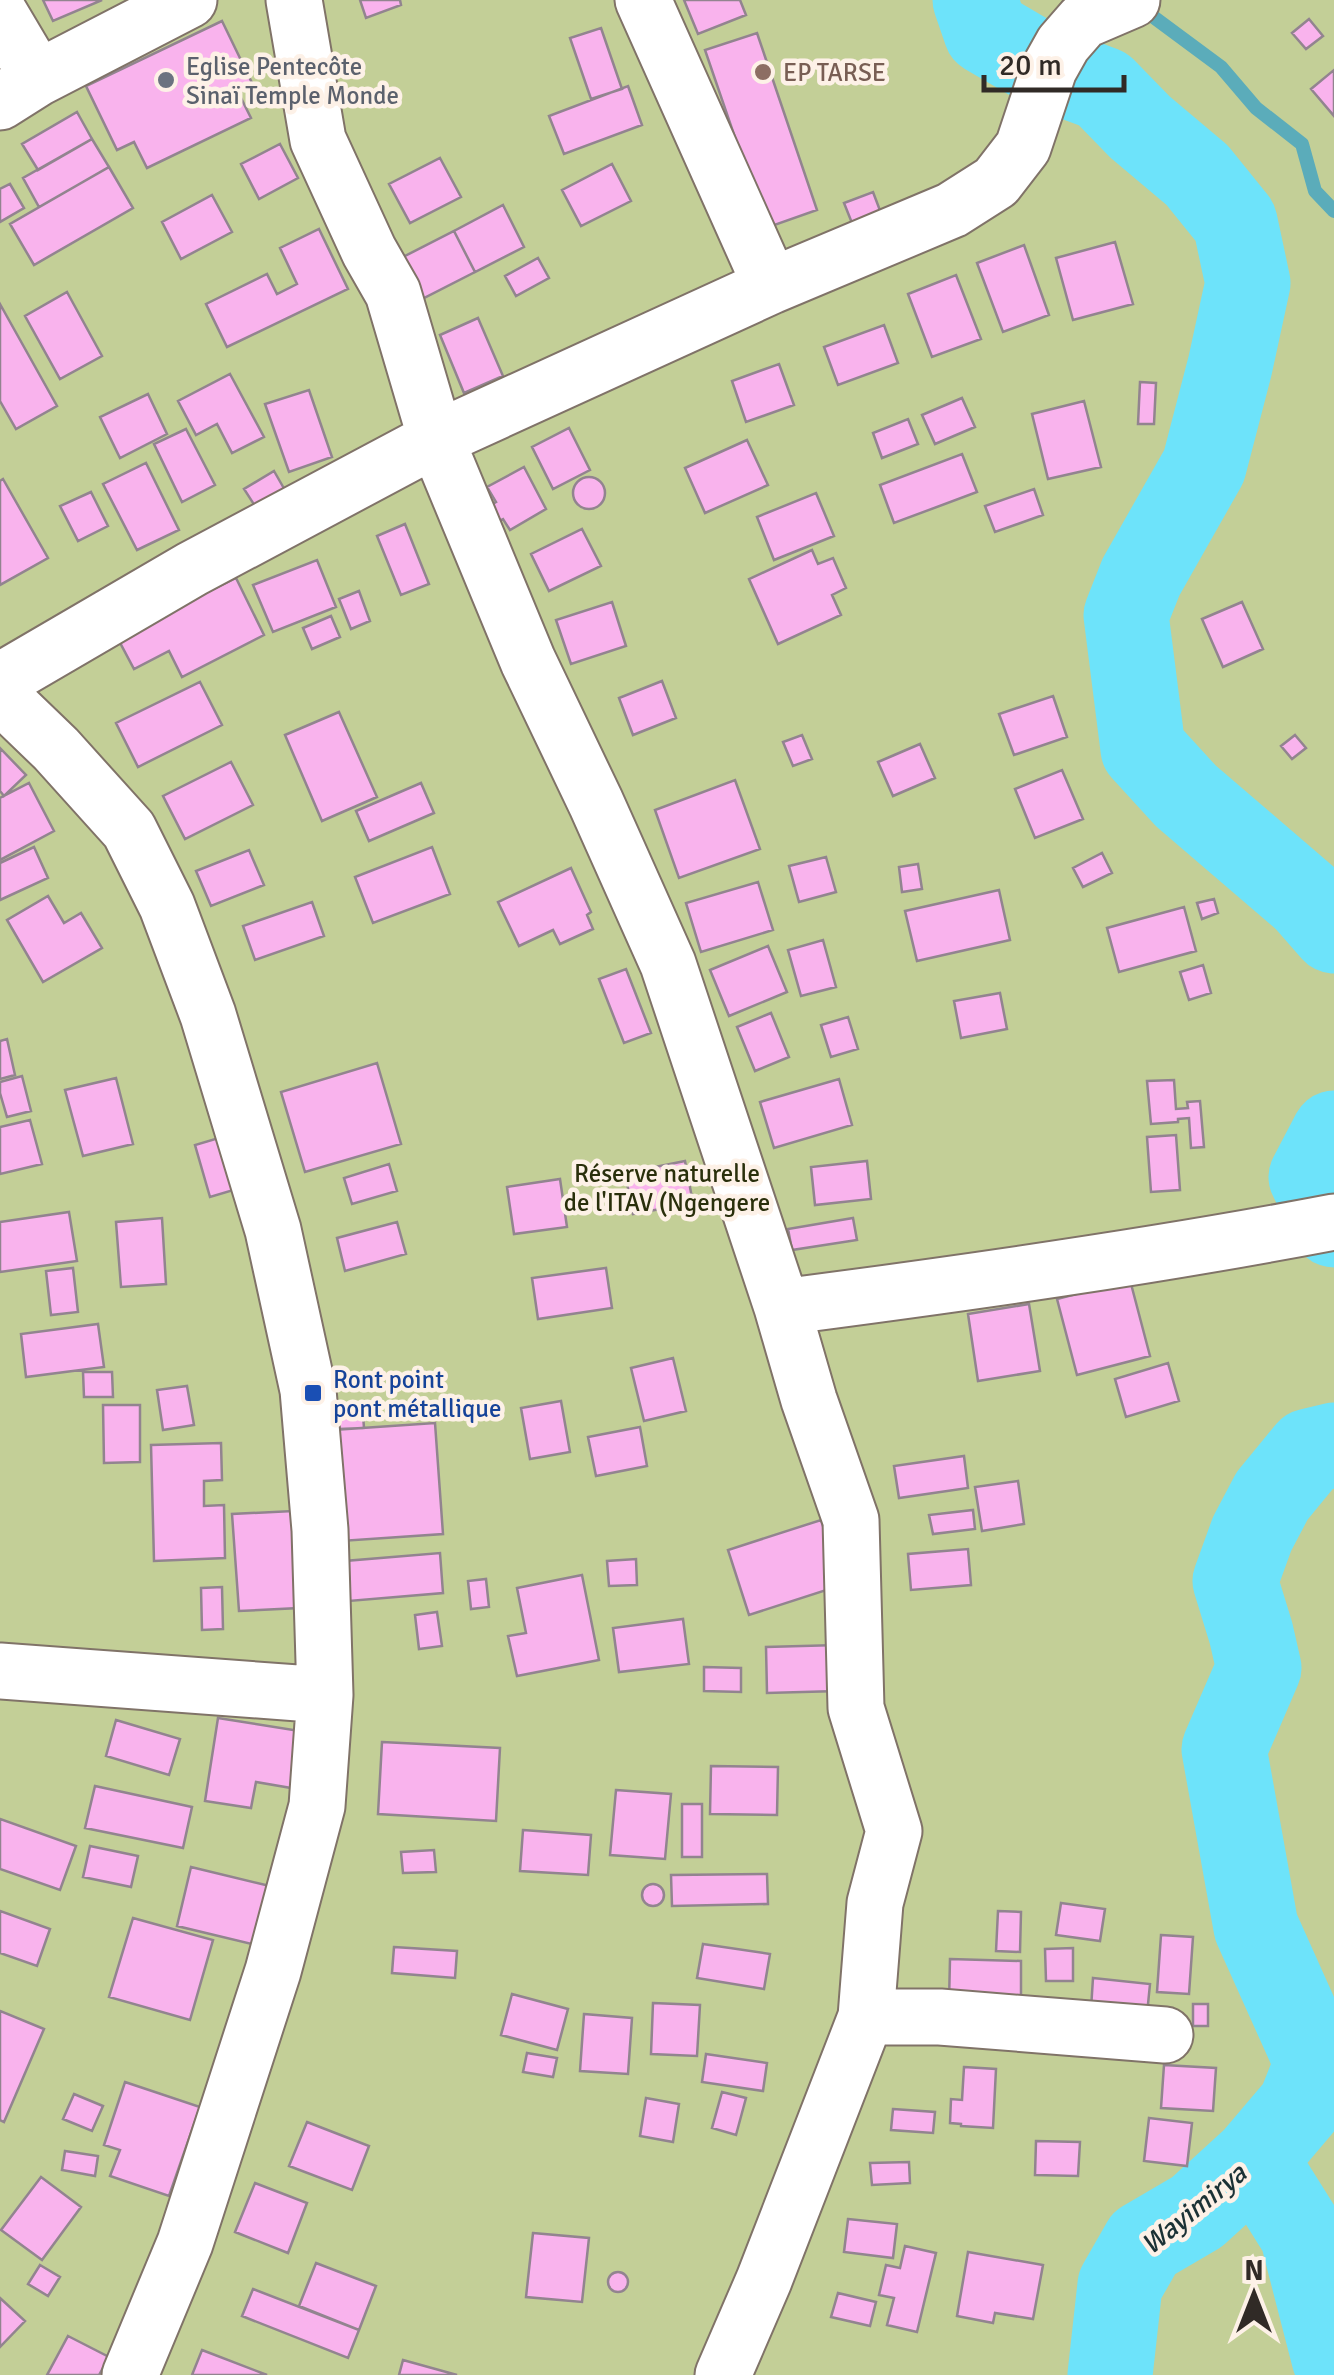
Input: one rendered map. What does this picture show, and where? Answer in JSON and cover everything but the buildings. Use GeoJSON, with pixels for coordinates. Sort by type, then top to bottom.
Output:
{"type":"FeatureCollection","features":[{"type":"Feature","properties":{"kind":"street"},"geometry":{"type":"LineString","coordinates":[[0,14],[19,90],[190,0]]}},
{"type":"Feature","properties":{"kind":"street"},"geometry":{"type":"LineString","coordinates":[[294,0],[318,140],[393,293],[436,439],[528,661],[668,964],[851,1520],[856,1708],[894,1832],[875,1902],[866,2017],[771,2264],[723,2375]]}},
{"type":"Feature","properties":{"kind":"street"},"geometry":{"type":"LineString","coordinates":[[643,0],[771,286]]}},
{"type":"Feature","properties":{"kind":"street"},"geometry":{"type":"LineString","coordinates":[[0,680],[192,569],[436,439],[771,286],[952,210],[996,182],[1023,148],[1048,69],[1062,44],[1083,21],[1132,0]]}},
{"type":"Feature","properties":{"kind":"street"},"geometry":{"type":"LineString","coordinates":[[0,694],[129,830],[167,906],[208,1014],[273,1230],[308,1390],[320,1530],[325,1695],[316,1806],[273,1972],[185,2243],[130,2375]]}},
{"type":"Feature","properties":{"kind":"street"},"geometry":{"type":"LineString","coordinates":[[782,1307],[1216,1244],[1334,1222]]}},
{"type":"Feature","properties":{"kind":"street"},"geometry":{"type":"LineString","coordinates":[[0,1671],[325,1695]]}},
{"type":"Feature","properties":{"kind":"street"},"geometry":{"type":"LineString","coordinates":[[866,2017],[940,2017],[1164,2035]]}},
{"type":"Feature","properties":{"kind":"green space","name":"Réserve naturelle de l'ITAV (Ngengere"},"geometry":{"type":"Polygon","coordinates":[[[0,0],[1334,0],[1334,2375],[0,2375],[0,0]]]}},
{"type":"Feature","properties":{"kind":"waterway"},"geometry":{"type":"LineString","coordinates":[[975,0],[986,32],[1049,69],[1103,89],[1140,127],[1197,175],[1235,222],[1248,283],[1204,466],[1141,577],[1126,615],[1143,749],[1186,796],[1306,899],[1334,931]]}},
{"type":"Feature","properties":{"kind":"waterway"},"geometry":{"type":"LineString","coordinates":[[1140,7],[1221,67],[1256,108],[1302,144],[1315,191],[1334,211]]}},
{"type":"Feature","properties":{"kind":"waterway"},"geometry":{"type":"LineString","coordinates":[[1334,1133],[1311,1177],[1334,1225]]}},
{"type":"Feature","properties":{"kind":"waterway","name":"Wayimirya"},"geometry":{"type":"LineString","coordinates":[[1110,2375],[1120,2285],[1144,2243],[1197,2212],[1255,2159],[1300,2106],[1317,2063],[1256,1927],[1224,1749],[1259,1668],[1235,1581],[1252,1534],[1272,1496],[1309,1451],[1334,1445]]}},
{"type":"Feature","properties":{"kind":"waterway"},"geometry":{"type":"LineString","coordinates":[[1255,2159],[1302,2234],[1334,2358]]}},
{"type":"Feature","properties":{"kind":"place","name":"EP TARSE"},"geometry":{"type":"Point","coordinates":[763,72]}},
{"type":"Feature","properties":{"kind":"place","name":"Eglise Pentecôte Sinaï Temple Monde"},"geometry":{"type":"Point","coordinates":[166,80]}},
{"type":"Feature","properties":{"kind":"place","name":"Ront point pont métallique"},"geometry":{"type":"Point","coordinates":[313,1393]}}]}
